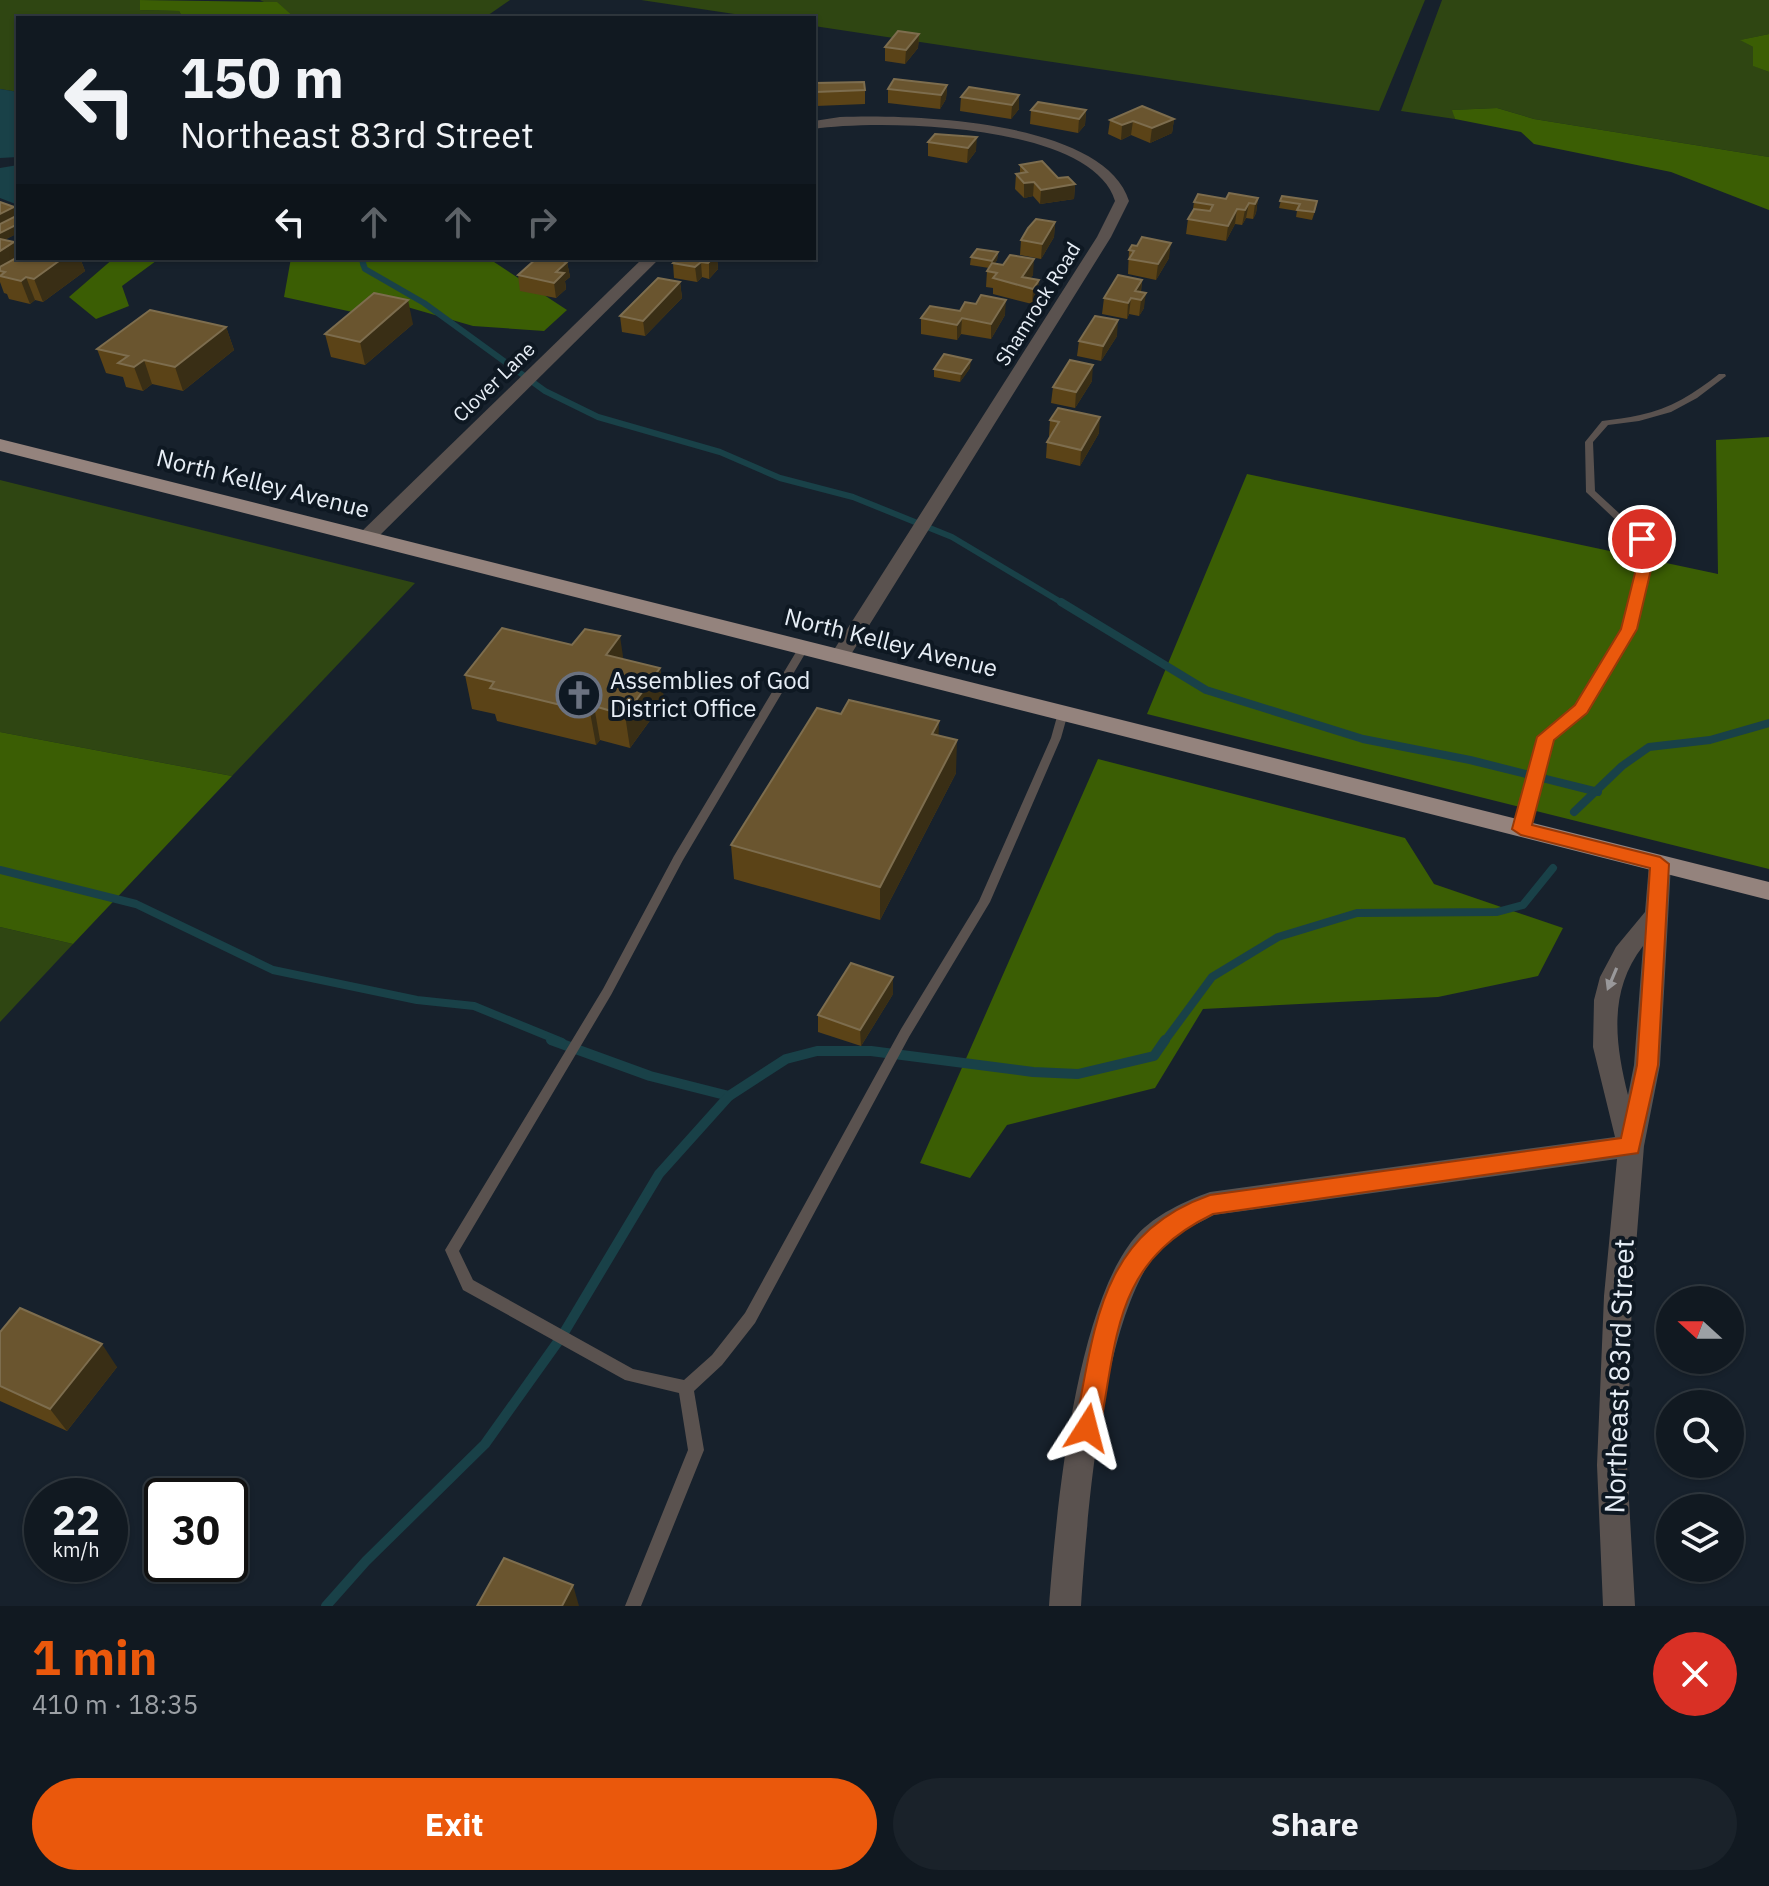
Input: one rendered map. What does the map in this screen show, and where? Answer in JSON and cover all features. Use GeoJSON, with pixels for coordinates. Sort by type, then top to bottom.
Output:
{"type":"FeatureCollection","features":[{"type":"Feature","properties":{"kind":"main road","name":"North Kelley Avenue"},"geometry":{"type":"LineString","coordinates":[[0,445],[1769,891]]}},
{"type":"Feature","properties":{"kind":"street","name":"Shamrock Road"},"geometry":{"type":"LineString","coordinates":[[816,125],[878,118],[1028,139],[1061,147],[1105,170],[1119,189],[1122,201],[1104,237],[840,656]]}},
{"type":"Feature","properties":{"kind":"street","name":"Clover Lane"},"geometry":{"type":"LineString","coordinates":[[366,538],[650,260]]}},
{"type":"Feature","properties":{"kind":"street","name":"Northeast 83rd Street"},"geometry":{"type":"LineString","coordinates":[[1619,1606],[1612,1465],[1618,1296],[1631,1146],[1647,1065],[1660,864]]}},
{"type":"Feature","properties":{"kind":"street","name":"Northeast 83rd Street"},"geometry":{"type":"LineString","coordinates":[[1631,1146],[1604,1057],[1603,1024],[1608,986],[1624,954],[1656,915]]}},
{"type":"Feature","properties":{"kind":"street"},"geometry":{"type":"LineString","coordinates":[[1065,1606],[1091,1400],[1108,1320],[1128,1270],[1155,1237],[1175,1221],[1210,1204],[1631,1146]]}},
{"type":"Feature","properties":{"kind":"lane"},"geometry":{"type":"LineString","coordinates":[[1521,829],[1546,737],[1581,709],[1629,629],[1646,561],[1642,539],[1591,492],[1589,442],[1605,423],[1644,419],[1673,411],[1722,376]]}},
{"type":"Feature","properties":{"kind":"lane"},"geometry":{"type":"LineString","coordinates":[[686,1388],[630,1375],[468,1285],[452,1250],[607,992],[678,859],[804,647]]}},
{"type":"Feature","properties":{"kind":"lane"},"geometry":{"type":"LineString","coordinates":[[686,1388],[717,1360],[750,1318],[912,1021],[984,902],[1056,738],[1063,713]]}},
{"type":"Feature","properties":{"kind":"lane"},"geometry":{"type":"LineString","coordinates":[[633,1606],[696,1450],[686,1388]]}},
{"type":"Feature","properties":{"kind":"green space"},"geometry":{"type":"Polygon","coordinates":[[[0,0],[140,0],[140,10],[179,11],[182,16],[16,16],[16,92],[0,89],[0,0]]]}},
{"type":"Feature","properties":{"kind":"green space"},"geometry":{"type":"Polygon","coordinates":[[[140,0],[277,2],[293,16],[182,16],[179,11],[140,10],[140,0]]]}},
{"type":"Feature","properties":{"kind":"green space"},"geometry":{"type":"Polygon","coordinates":[[[260,0],[510,0],[487,16],[291,16],[260,0]]]}},
{"type":"Feature","properties":{"kind":"green space"},"geometry":{"type":"Polygon","coordinates":[[[641,0],[1425,0],[1379,111],[816,26],[816,16],[748,16],[641,0]]]}},
{"type":"Feature","properties":{"kind":"green space"},"geometry":{"type":"Polygon","coordinates":[[[1442,0],[1769,0],[1769,34],[1741,40],[1753,47],[1754,66],[1769,72],[1769,157],[1534,119],[1497,108],[1453,110],[1455,119],[1401,111],[1442,0]]]}},
{"type":"Feature","properties":{"kind":"green space"},"geometry":{"type":"Polygon","coordinates":[[[1769,34],[1769,72],[1753,66],[1753,47],[1740,40],[1769,34]]]}},
{"type":"Feature","properties":{"kind":"green space"},"geometry":{"type":"Polygon","coordinates":[[[1497,108],[1534,119],[1769,157],[1769,210],[1671,172],[1534,144],[1521,132],[1455,119],[1452,110],[1497,108]]]}},
{"type":"Feature","properties":{"kind":"green space"},"geometry":{"type":"Polygon","coordinates":[[[112,260],[157,260],[122,286],[129,306],[96,319],[69,297],[112,260]]]}},
{"type":"Feature","properties":{"kind":"green space"},"geometry":{"type":"Polygon","coordinates":[[[291,260],[491,260],[567,310],[544,331],[473,326],[376,298],[357,313],[284,297],[291,260]]]}},
{"type":"Feature","properties":{"kind":"green space"},"geometry":{"type":"Polygon","coordinates":[[[1769,437],[1769,869],[1147,714],[1247,474],[1718,574],[1716,440],[1769,437]]]}},
{"type":"Feature","properties":{"kind":"green space"},"geometry":{"type":"Polygon","coordinates":[[[0,480],[415,583],[232,776],[0,732],[0,480]]]}},
{"type":"Feature","properties":{"kind":"green space"},"geometry":{"type":"Polygon","coordinates":[[[0,732],[232,776],[73,944],[0,927],[0,732]]]}},
{"type":"Feature","properties":{"kind":"green space"},"geometry":{"type":"Polygon","coordinates":[[[1098,759],[1405,838],[1434,884],[1563,928],[1538,976],[1438,997],[1203,1009],[1155,1088],[1007,1125],[970,1178],[920,1163],[1098,759]]]}},
{"type":"Feature","properties":{"kind":"green space"},"geometry":{"type":"Polygon","coordinates":[[[0,927],[73,944],[0,1022],[0,927]]]}},
{"type":"Feature","properties":{"kind":"shaded area"},"geometry":{"type":"Polygon","coordinates":[[[0,89],[16,92],[16,157],[0,158],[0,89]]]}},
{"type":"Feature","properties":{"kind":"shaded area"},"geometry":{"type":"Polygon","coordinates":[[[16,165],[16,204],[0,198],[0,168],[16,165]]]}},
{"type":"Feature","properties":{"kind":"building"},"geometry":{"type":"Polygon","coordinates":[[[898,31],[919,34],[906,50],[885,47],[898,31]]]}},
{"type":"Feature","properties":{"kind":"building"},"geometry":{"type":"Polygon","coordinates":[[[894,79],[947,85],[941,95],[888,89],[894,79]]]}},
{"type":"Feature","properties":{"kind":"building"},"geometry":{"type":"Polygon","coordinates":[[[864,82],[865,90],[816,92],[816,83],[864,82]]]}},
{"type":"Feature","properties":{"kind":"building"},"geometry":{"type":"Polygon","coordinates":[[[969,87],[1019,95],[1012,105],[961,97],[969,87]]]}},
{"type":"Feature","properties":{"kind":"building"},"geometry":{"type":"Polygon","coordinates":[[[1038,102],[1086,110],[1079,119],[1031,110],[1038,102]]]}},
{"type":"Feature","properties":{"kind":"building"},"geometry":{"type":"Polygon","coordinates":[[[1142,106],[1174,119],[1152,128],[1133,121],[1122,125],[1110,120],[1142,106]]]}},
{"type":"Feature","properties":{"kind":"building"},"geometry":{"type":"Polygon","coordinates":[[[935,134],[977,137],[968,148],[928,142],[935,134]]]}},
{"type":"Feature","properties":{"kind":"building"},"geometry":{"type":"Polygon","coordinates":[[[1042,161],[1058,178],[1068,177],[1075,184],[1041,190],[1034,182],[1024,183],[1016,174],[1027,172],[1020,165],[1042,161]]]}},
{"type":"Feature","properties":{"kind":"building"},"geometry":{"type":"Polygon","coordinates":[[[1229,193],[1258,198],[1255,204],[1249,203],[1245,210],[1237,209],[1228,226],[1188,219],[1194,209],[1210,211],[1213,205],[1194,202],[1198,194],[1226,199],[1229,193]]]}},
{"type":"Feature","properties":{"kind":"building"},"geometry":{"type":"Polygon","coordinates":[[[1282,196],[1317,201],[1314,212],[1297,210],[1300,204],[1280,201],[1282,196]]]}},
{"type":"Feature","properties":{"kind":"building"},"geometry":{"type":"Polygon","coordinates":[[[0,202],[14,207],[0,214],[0,202]]]}},
{"type":"Feature","properties":{"kind":"building"},"geometry":{"type":"Polygon","coordinates":[[[16,216],[16,225],[0,233],[0,224],[16,216]]]}},
{"type":"Feature","properties":{"kind":"building"},"geometry":{"type":"Polygon","coordinates":[[[1036,219],[1055,222],[1042,244],[1021,240],[1028,228],[1036,219]]]}},
{"type":"Feature","properties":{"kind":"building"},"geometry":{"type":"Polygon","coordinates":[[[1142,237],[1171,243],[1158,264],[1129,259],[1134,251],[1129,250],[1132,245],[1137,246],[1142,237]]]}},
{"type":"Feature","properties":{"kind":"building"},"geometry":{"type":"Polygon","coordinates":[[[0,239],[14,242],[0,251],[0,239]]]}},
{"type":"Feature","properties":{"kind":"building"},"geometry":{"type":"Polygon","coordinates":[[[977,249],[998,252],[992,261],[971,257],[977,249]]]}},
{"type":"Feature","properties":{"kind":"building"},"geometry":{"type":"Polygon","coordinates":[[[1010,255],[1034,259],[1022,277],[1039,280],[1033,289],[993,278],[997,273],[987,271],[992,263],[1003,265],[1010,255]]]}},
{"type":"Feature","properties":{"kind":"building"},"geometry":{"type":"Polygon","coordinates":[[[16,258],[60,260],[34,279],[26,277],[21,281],[0,276],[5,272],[0,271],[0,267],[16,258]]]}},
{"type":"Feature","properties":{"kind":"building"},"geometry":{"type":"Polygon","coordinates":[[[535,260],[567,262],[556,272],[564,273],[554,283],[518,275],[535,260]]]}},
{"type":"Feature","properties":{"kind":"building"},"geometry":{"type":"Polygon","coordinates":[[[676,260],[711,260],[695,267],[673,263],[676,260]]]}},
{"type":"Feature","properties":{"kind":"building"},"geometry":{"type":"Polygon","coordinates":[[[1118,275],[1142,280],[1135,291],[1146,293],[1141,300],[1131,298],[1128,303],[1104,298],[1118,275]]]}},
{"type":"Feature","properties":{"kind":"building"},"geometry":{"type":"Polygon","coordinates":[[[658,278],[680,282],[643,321],[620,316],[658,278]]]}},
{"type":"Feature","properties":{"kind":"building"},"geometry":{"type":"Polygon","coordinates":[[[374,293],[408,300],[360,342],[325,334],[374,293]]]}},
{"type":"Feature","properties":{"kind":"building"},"geometry":{"type":"Polygon","coordinates":[[[981,295],[1006,300],[991,324],[962,318],[957,325],[921,318],[930,306],[960,311],[965,302],[976,304],[981,295]]]}},
{"type":"Feature","properties":{"kind":"building"},"geometry":{"type":"Polygon","coordinates":[[[150,310],[226,327],[175,367],[144,360],[134,367],[118,363],[128,356],[97,349],[150,310]]]}},
{"type":"Feature","properties":{"kind":"building"},"geometry":{"type":"Polygon","coordinates":[[[1095,316],[1118,320],[1103,346],[1079,341],[1095,316]]]}},
{"type":"Feature","properties":{"kind":"building"},"geometry":{"type":"Polygon","coordinates":[[[944,354],[971,360],[961,374],[934,369],[944,354]]]}},
{"type":"Feature","properties":{"kind":"building"},"geometry":{"type":"Polygon","coordinates":[[[1070,360],[1093,365],[1076,392],[1053,387],[1070,360]]]}},
{"type":"Feature","properties":{"kind":"building"},"geometry":{"type":"Polygon","coordinates":[[[1058,408],[1100,417],[1081,450],[1047,442],[1059,422],[1050,420],[1058,408]]]}},
{"type":"Feature","properties":{"kind":"building"},"geometry":{"type":"Polygon","coordinates":[[[502,628],[572,645],[585,629],[620,636],[606,655],[660,668],[625,715],[594,706],[590,712],[490,688],[494,682],[465,675],[502,628]]]}},
{"type":"Feature","properties":{"kind":"building"},"geometry":{"type":"Polygon","coordinates":[[[849,700],[939,721],[932,734],[957,740],[880,887],[731,845],[817,708],[841,714],[849,700]]]}},
{"type":"Feature","properties":{"kind":"building"},"geometry":{"type":"Polygon","coordinates":[[[851,963],[893,977],[860,1030],[818,1015],[851,963]]]}},
{"type":"Feature","properties":{"kind":"building"},"geometry":{"type":"Polygon","coordinates":[[[20,1308],[102,1344],[50,1409],[0,1386],[0,1332],[20,1308]]]}},
{"type":"Feature","properties":{"kind":"building"},"geometry":{"type":"Polygon","coordinates":[[[504,1558],[573,1585],[562,1606],[477,1606],[504,1558]]]}},
{"type":"Feature","properties":{"kind":"waterway"},"geometry":{"type":"LineString","coordinates":[[362,260],[363,265]]}},
{"type":"Feature","properties":{"kind":"waterway"},"geometry":{"type":"LineString","coordinates":[[363,263],[365,269],[424,303],[545,391],[598,417],[720,452],[780,478],[853,497],[952,537],[1064,604]]}},
{"type":"Feature","properties":{"kind":"waterway"},"geometry":{"type":"LineString","coordinates":[[1061,602],[1206,690],[1363,739],[1470,760],[1596,791]]}},
{"type":"Feature","properties":{"kind":"waterway"},"geometry":{"type":"LineString","coordinates":[[1596,791],[1622,766],[1649,747],[1710,740],[1769,723]]}},
{"type":"Feature","properties":{"kind":"waterway"},"geometry":{"type":"LineString","coordinates":[[1574,812],[1596,791]]}},
{"type":"Feature","properties":{"kind":"waterway"},"geometry":{"type":"LineString","coordinates":[[1164,1042],[1212,977],[1278,937],[1357,913],[1497,912],[1523,905],[1553,868]]}},
{"type":"Feature","properties":{"kind":"waterway"},"geometry":{"type":"LineString","coordinates":[[0,870],[136,904],[273,970],[417,1000],[474,1006],[562,1042]]}},
{"type":"Feature","properties":{"kind":"waterway"},"geometry":{"type":"LineString","coordinates":[[551,1040],[650,1076],[729,1096]]}},
{"type":"Feature","properties":{"kind":"waterway"},"geometry":{"type":"LineString","coordinates":[[729,1096],[786,1059],[817,1051],[871,1051],[1033,1072],[1078,1074],[1154,1056],[1165,1040]]}},
{"type":"Feature","properties":{"kind":"waterway"},"geometry":{"type":"LineString","coordinates":[[326,1606],[366,1561],[485,1444],[562,1336],[659,1174],[729,1096]]}},
{"type":"Feature","properties":{"kind":"place","name":"Assemblies of God District Office"},"geometry":{"type":"Point","coordinates":[579,695]}},
{"type":"Feature","properties":{"kind":"route"},"geometry":{"type":"LineString","coordinates":[[1087,1428],[1108,1320],[1128,1270],[1145,1246],[1175,1221],[1210,1204],[1631,1146],[1647,1065],[1660,864],[1521,829],[1546,737],[1581,709],[1629,629],[1646,561],[1642,539]]}}]}
